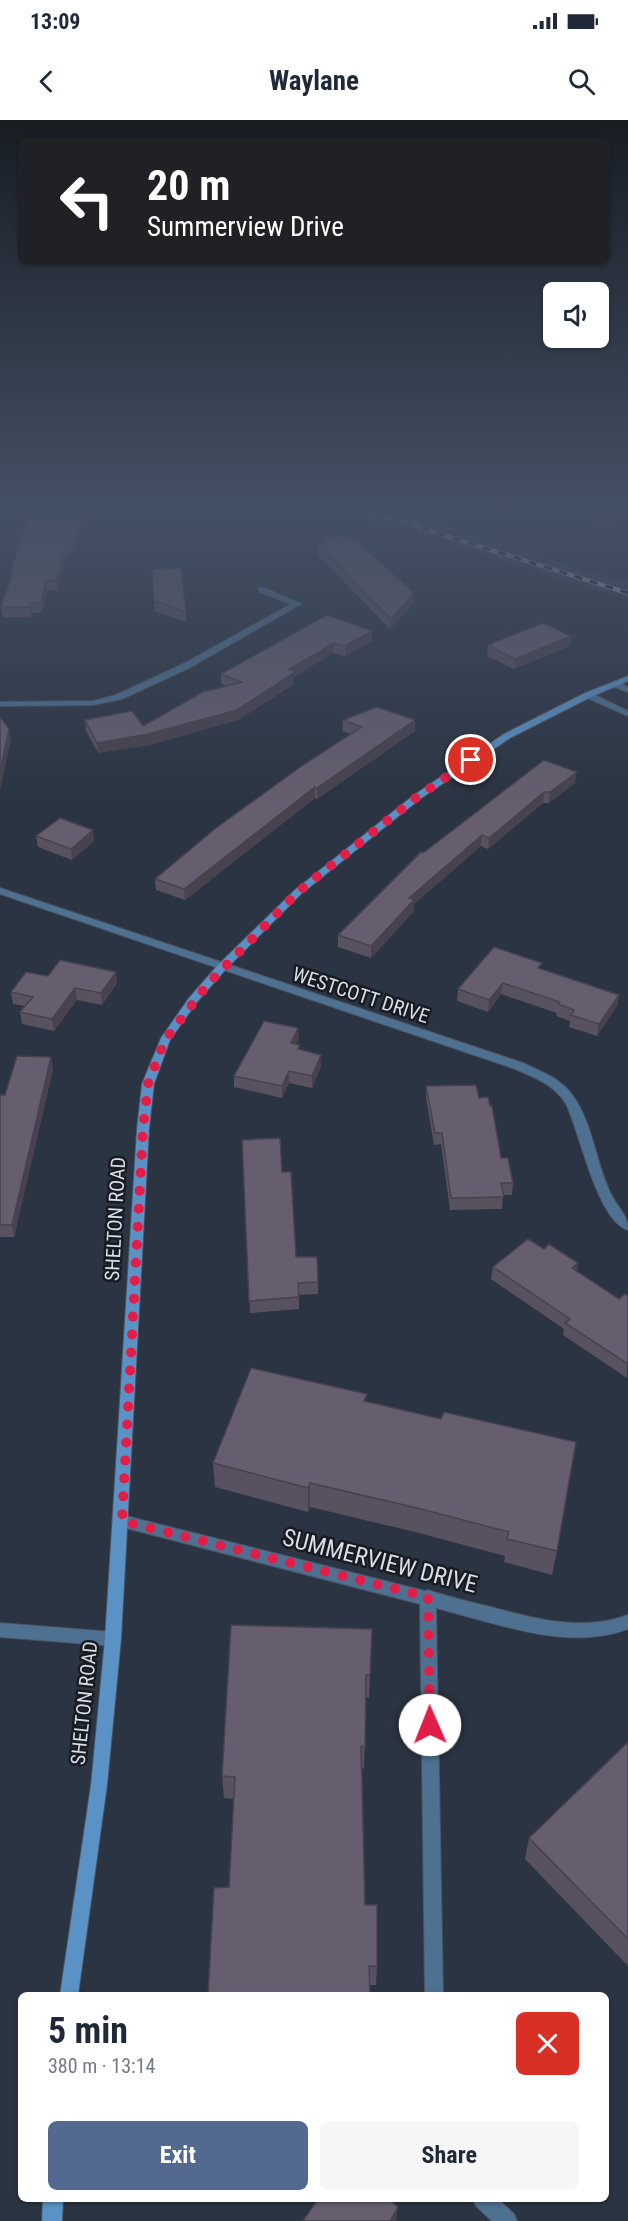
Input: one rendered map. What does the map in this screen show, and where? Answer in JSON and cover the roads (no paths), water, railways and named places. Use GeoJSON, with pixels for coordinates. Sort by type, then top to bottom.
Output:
{"type":"FeatureCollection","features":[{"type":"Feature","properties":{"kind":"street"},"geometry":{"type":"LineString","coordinates":[[0,704],[93,703],[119,697],[138,690],[291,607]]}},
{"type":"Feature","properties":{"kind":"street","name":"SHELTON ROAD"},"geometry":{"type":"LineString","coordinates":[[69,1992],[99,1785],[113,1639],[122,1521],[143,1129],[148,1084],[165,1040],[193,1000],[222,967],[298,892],[417,797],[507,736],[588,695],[628,678]]}},
{"type":"Feature","properties":{"kind":"street"},"geometry":{"type":"LineString","coordinates":[[615,684],[628,690]]}},
{"type":"Feature","properties":{"kind":"street"},"geometry":{"type":"LineString","coordinates":[[588,695],[628,714]]}},
{"type":"Feature","properties":{"kind":"street","name":"WESTCOTT DRIVE"},"geometry":{"type":"LineString","coordinates":[[0,891],[508,1062],[545,1078],[564,1092],[575,1109],[601,1190],[616,1216],[628,1226]]}},
{"type":"Feature","properties":{"kind":"street","name":"SUMMERVIEW DRIVE"},"geometry":{"type":"LineString","coordinates":[[122,1521],[532,1625],[579,1632],[610,1630],[628,1622]]}},
{"type":"Feature","properties":{"kind":"street"},"geometry":{"type":"LineString","coordinates":[[428,1597],[434,1992]]}},
{"type":"Feature","properties":{"kind":"street"},"geometry":{"type":"LineString","coordinates":[[0,1630],[113,1639]]}},
{"type":"Feature","properties":{"kind":"street"},"geometry":{"type":"LineString","coordinates":[[52,2221],[53,2202]]}},
{"type":"Feature","properties":{"kind":"street"},"geometry":{"type":"LineString","coordinates":[[486,2202],[507,2221]]}}]}
